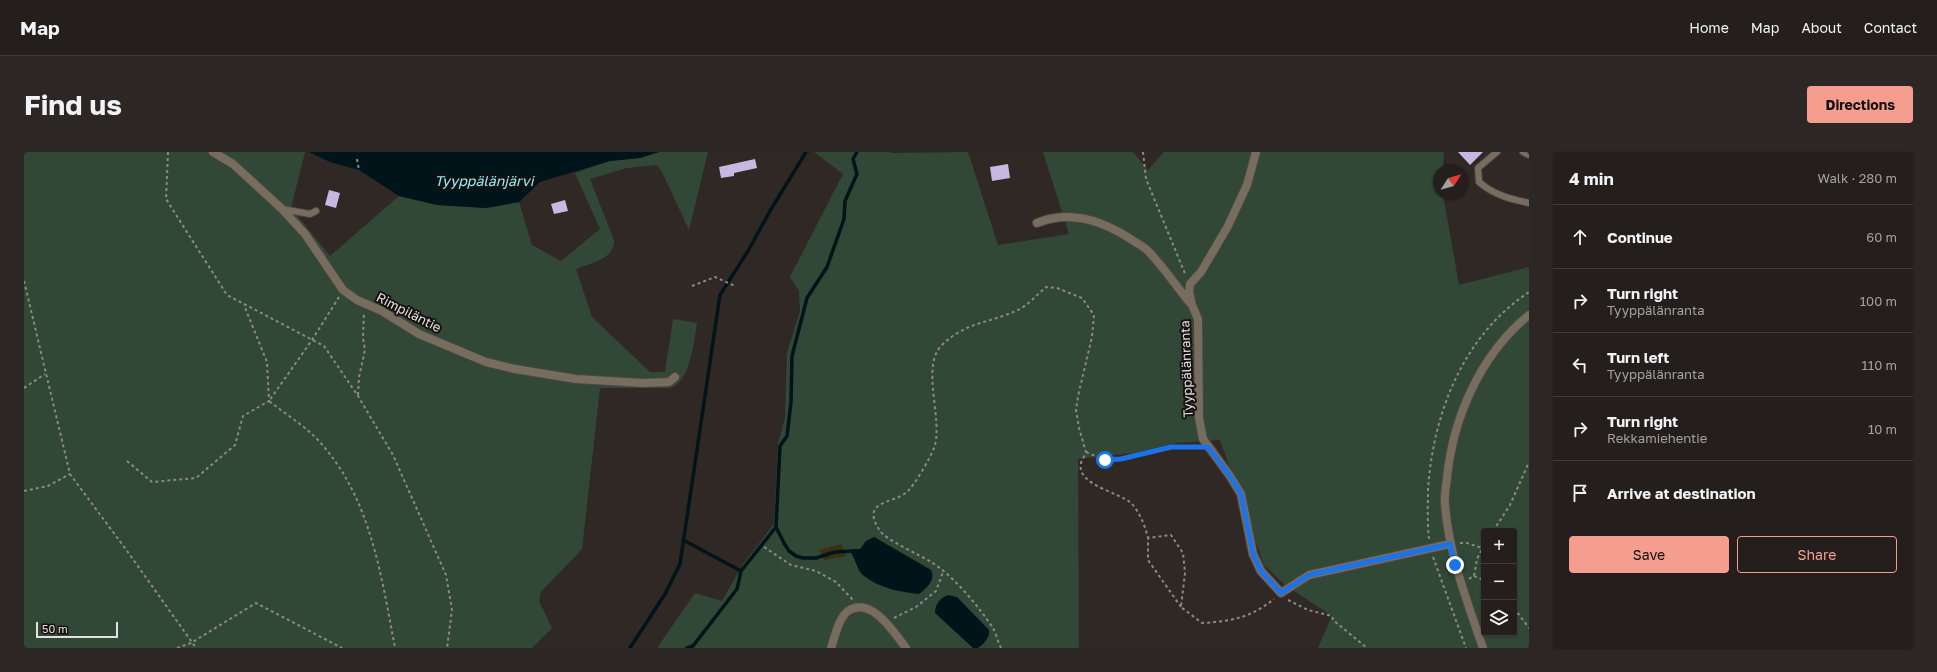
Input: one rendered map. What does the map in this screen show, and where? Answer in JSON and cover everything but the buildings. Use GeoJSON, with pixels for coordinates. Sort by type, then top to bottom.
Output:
{"type":"FeatureCollection","features":[{"type":"Feature","properties":{"kind":"street","name":"Rimpiläntie"},"geometry":{"type":"LineString","coordinates":[[213,152],[233,164],[282,209],[305,234],[344,290],[357,300],[382,311],[419,334],[486,362],[576,379],[643,384],[668,382],[675,377]]}},
{"type":"Feature","properties":{"kind":"street"},"geometry":{"type":"LineString","coordinates":[[1190,284],[1201,272],[1228,226],[1247,185],[1256,152]]}},
{"type":"Feature","properties":{"kind":"street"},"geometry":{"type":"LineString","coordinates":[[1036,223],[1045,220],[1070,218],[1094,220],[1119,231],[1149,252],[1192,305]]}},
{"type":"Feature","properties":{"kind":"street","name":"Tyyppälänranta"},"geometry":{"type":"LineString","coordinates":[[1190,284],[1189,292],[1192,305],[1198,319],[1199,418],[1203,439],[1241,494],[1253,554],[1261,571],[1281,593]]}},
{"type":"Feature","properties":{"kind":"street"},"geometry":{"type":"LineString","coordinates":[[1483,648],[1461,583],[1450,544],[1445,504],[1449,459],[1463,409],[1481,370],[1504,340],[1529,315]]}},
{"type":"Feature","properties":{"kind":"street"},"geometry":{"type":"LineString","coordinates":[[1281,593],[1309,575],[1450,544]]}},
{"type":"Feature","properties":{"kind":"street"},"geometry":{"type":"LineString","coordinates":[[831,648],[845,616],[849,611],[861,608],[871,610],[883,619],[906,648]]}},
{"type":"Feature","properties":{"kind":"lane"},"geometry":{"type":"LineString","coordinates":[[1497,152],[1478,168],[1480,182],[1491,192],[1510,199],[1529,203]]}},
{"type":"Feature","properties":{"kind":"lane"},"geometry":{"type":"LineString","coordinates":[[1523,152],[1529,155]]}},
{"type":"Feature","properties":{"kind":"lane"},"geometry":{"type":"LineString","coordinates":[[282,209],[310,214],[316,211]]}},
{"type":"Feature","properties":{"kind":"path"},"geometry":{"type":"LineString","coordinates":[[168,152],[166,199],[227,295],[324,346],[358,396],[393,455],[446,575],[452,610],[447,648]]}},
{"type":"Feature","properties":{"kind":"path"},"geometry":{"type":"LineString","coordinates":[[1143,152],[1146,179],[1190,284]]}},
{"type":"Feature","properties":{"kind":"path"},"geometry":{"type":"LineString","coordinates":[[357,159],[359,170]]}},
{"type":"Feature","properties":{"kind":"path"},"geometry":{"type":"LineString","coordinates":[[692,286],[715,277],[735,286]]}},
{"type":"Feature","properties":{"kind":"path"},"geometry":{"type":"LineString","coordinates":[[24,281],[70,474],[130,554],[196,648]]}},
{"type":"Feature","properties":{"kind":"path"},"geometry":{"type":"LineString","coordinates":[[1000,648],[994,630],[971,600],[951,578],[933,563],[881,533],[874,519],[874,510],[878,505],[905,493],[913,486],[934,448],[936,414],[932,382],[934,362],[941,346],[961,330],[991,321],[1020,309],[1046,287],[1057,288],[1082,298],[1094,314],[1092,337],[1076,410],[1079,428],[1086,452],[1081,463],[1081,469],[1091,483],[1131,503],[1145,526],[1148,538],[1148,560],[1181,607],[1202,623],[1229,621],[1260,610],[1281,593],[1290,601],[1308,610],[1332,616],[1333,620],[1367,648]]}},
{"type":"Feature","properties":{"kind":"path"},"geometry":{"type":"LineString","coordinates":[[127,461],[152,482],[196,478],[235,445],[243,416],[269,401],[312,340],[344,290]]}},
{"type":"Feature","properties":{"kind":"path"},"geometry":{"type":"LineString","coordinates":[[243,304],[267,362],[269,401],[315,437],[344,472],[364,512],[384,593],[394,648]]}},
{"type":"Feature","properties":{"kind":"path"},"geometry":{"type":"LineString","coordinates":[[358,396],[358,376],[365,350],[363,338],[365,304]]}},
{"type":"Feature","properties":{"kind":"path"},"geometry":{"type":"LineString","coordinates":[[24,388],[45,374]]}},
{"type":"Feature","properties":{"kind":"path"},"geometry":{"type":"LineString","coordinates":[[1086,452],[1105,460],[1121,459],[1171,447],[1208,447]]}},
{"type":"Feature","properties":{"kind":"path"},"geometry":{"type":"LineString","coordinates":[[1495,528],[1510,505],[1529,462]]}},
{"type":"Feature","properties":{"kind":"path"},"geometry":{"type":"LineString","coordinates":[[24,491],[48,486],[70,474]]}},
{"type":"Feature","properties":{"kind":"path"},"geometry":{"type":"LineString","coordinates":[[1148,538],[1171,535],[1182,553],[1185,573],[1181,607]]}},
{"type":"Feature","properties":{"kind":"path"},"geometry":{"type":"LineString","coordinates":[[1450,544],[1467,543],[1481,548]]}},
{"type":"Feature","properties":{"kind":"path"},"geometry":{"type":"LineString","coordinates":[[764,547],[791,565],[816,571],[836,582],[861,608]]}},
{"type":"Feature","properties":{"kind":"path"},"geometry":{"type":"LineString","coordinates":[[1474,576],[1477,559],[1481,550]]}},
{"type":"Feature","properties":{"kind":"path"},"geometry":{"type":"LineString","coordinates":[[883,619],[897,618],[916,607],[936,590],[943,572]]}},
{"type":"Feature","properties":{"kind":"path"},"geometry":{"type":"LineString","coordinates":[[1461,583],[1474,576]]}},
{"type":"Feature","properties":{"kind":"path"},"geometry":{"type":"LineString","coordinates":[[1474,576],[1481,579]]}},
{"type":"Feature","properties":{"kind":"path"},"geometry":{"type":"LineString","coordinates":[[177,648],[191,642],[256,603],[342,648]]}},
{"type":"Feature","properties":{"kind":"path"},"geometry":{"type":"LineString","coordinates":[[1517,612],[1529,628]]}},
{"type":"Feature","properties":{"kind":"green space"},"geometry":{"type":"Polygon","coordinates":[[[24,152],[305,152],[291,208],[330,256],[399,196],[437,205],[486,208],[519,202],[532,245],[561,261],[600,229],[575,173],[610,161],[640,158],[659,152],[708,152],[689,230],[661,170],[656,165],[627,168],[590,179],[614,240],[611,252],[606,256],[576,269],[592,317],[650,372],[665,372],[673,319],[697,323],[687,370],[677,385],[670,388],[600,388],[582,549],[541,592],[539,601],[552,628],[532,648],[24,648],[24,152]]]}},
{"type":"Feature","properties":{"kind":"green space"},"geometry":{"type":"Polygon","coordinates":[[[814,152],[968,152],[998,245],[1069,234],[1043,152],[1133,152],[1148,170],[1164,152],[1444,152],[1443,164],[1433,164],[1433,200],[1444,200],[1459,285],[1529,267],[1529,648],[1318,648],[1332,616],[1285,585],[1264,565],[1220,440],[1176,443],[1134,453],[1078,459],[1079,648],[978,648],[986,642],[973,648],[657,648],[695,593],[722,601],[743,564],[774,524],[778,444],[785,418],[787,353],[800,311],[799,291],[790,277],[843,174],[814,152]],[[874,537],[866,541],[855,559],[862,575],[894,590],[919,594],[931,570],[874,537]]]}},
{"type":"Feature","properties":{"kind":"sand"},"geometry":{"type":"Polygon","coordinates":[[[841,544],[847,556],[824,560],[819,550],[841,544]]]}},
{"type":"Feature","properties":{"kind":"water","name":"Tyyppälänjärvi"},"geometry":{"type":"Polygon","coordinates":[[[309,152],[659,152],[640,158],[610,161],[540,182],[519,202],[486,208],[437,205],[399,196],[359,170],[330,162],[309,152]]]}},
{"type":"Feature","properties":{"kind":"water"},"geometry":{"type":"Polygon","coordinates":[[[874,537],[931,570],[932,580],[930,584],[919,594],[890,589],[863,575],[851,553],[853,549],[860,549],[866,541],[874,537]]]}},
{"type":"Feature","properties":{"kind":"water"},"geometry":{"type":"Polygon","coordinates":[[[948,595],[957,597],[989,630],[988,638],[978,648],[973,648],[935,613],[938,602],[948,595]]]}},
{"type":"Feature","properties":{"kind":"waterway"},"geometry":{"type":"LineString","coordinates":[[630,648],[665,594],[680,564],[720,295],[748,251],[770,211],[806,152]]}},
{"type":"Feature","properties":{"kind":"waterway"},"geometry":{"type":"LineString","coordinates":[[852,551],[835,552],[816,558],[803,558],[796,556],[789,551],[776,527],[780,446],[787,436],[791,402],[792,356],[807,298],[827,267],[844,219],[845,201],[857,174],[853,159],[857,152]]}},
{"type":"Feature","properties":{"kind":"waterway"},"geometry":{"type":"LineString","coordinates":[[683,540],[741,571],[776,527]]}},
{"type":"Feature","properties":{"kind":"waterway"},"geometry":{"type":"LineString","coordinates":[[687,648],[693,646],[737,589],[741,571]]}},
{"type":"Feature","properties":{"kind":"route"},"geometry":{"type":"LineString","coordinates":[[1105,460],[1121,459],[1171,447],[1208,447],[1230,476],[1241,494],[1244,517],[1253,554],[1261,571],[1281,593],[1309,575],[1450,544],[1455,565]]}}]}
